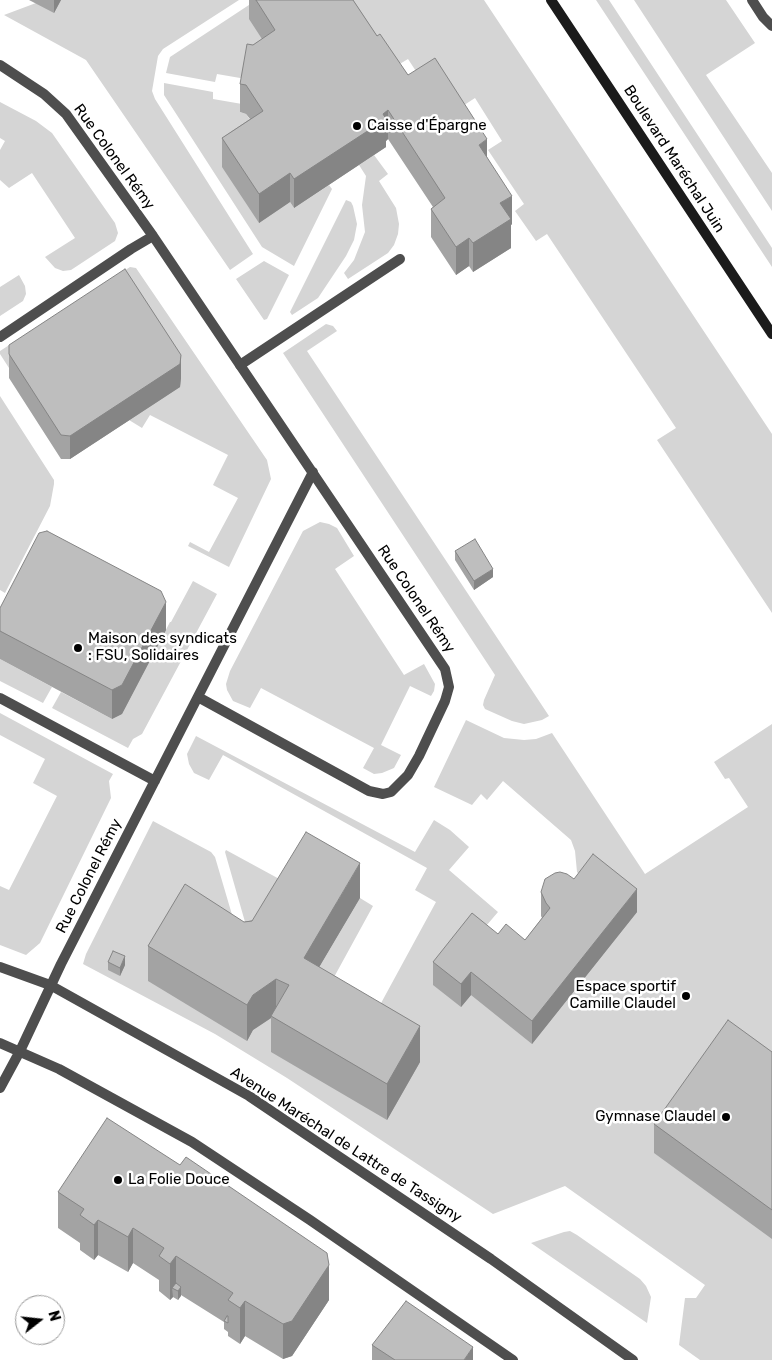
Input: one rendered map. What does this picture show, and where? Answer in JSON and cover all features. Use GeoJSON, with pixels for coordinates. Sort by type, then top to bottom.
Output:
{"type":"FeatureCollection","features":[{"type":"Feature","properties":{"kind":"main road","name":"Boulevard Maréchal Juin"},"geometry":{"type":"LineString","coordinates":[[551,0],[772,334]]}},
{"type":"Feature","properties":{"kind":"street"},"geometry":{"type":"LineString","coordinates":[[752,0],[763,17],[772,26]]}},
{"type":"Feature","properties":{"kind":"street","name":"Rue Colonel Rémy"},"geometry":{"type":"LineString","coordinates":[[0,65],[44,94],[66,114],[153,236],[313,472],[444,669],[449,687],[445,701],[408,775],[391,792],[383,794],[369,791],[198,697]]}},
{"type":"Feature","properties":{"kind":"street"},"geometry":{"type":"LineString","coordinates":[[0,337],[153,236]]}},
{"type":"Feature","properties":{"kind":"street"},"geometry":{"type":"LineString","coordinates":[[240,365],[400,259]]}},
{"type":"Feature","properties":{"kind":"street","name":"Rue Colonel Rémy"},"geometry":{"type":"LineString","coordinates":[[0,1088],[20,1051],[50,985],[313,472]]}},
{"type":"Feature","properties":{"kind":"street"},"geometry":{"type":"LineString","coordinates":[[0,698],[154,781]]}},
{"type":"Feature","properties":{"kind":"street","name":"Avenue Maréchal de Lattre de Tassigny"},"geometry":{"type":"LineString","coordinates":[[0,967],[50,985],[249,1096],[491,1259],[634,1360]]}},
{"type":"Feature","properties":{"kind":"street"},"geometry":{"type":"LineString","coordinates":[[0,1042],[59,1069],[192,1142],[310,1220],[512,1360]]}},
{"type":"Feature","properties":{"kind":"shaded area"},"geometry":{"type":"Polygon","coordinates":[[[61,0],[239,0],[163,49],[158,56],[152,91],[155,99],[253,254],[230,270],[86,60],[4,15],[36,3],[61,0]]]}},
{"type":"Feature","properties":{"kind":"shaded area"},"geometry":{"type":"Polygon","coordinates":[[[349,0],[484,0],[772,434],[772,613],[657,440],[676,428],[547,234],[536,241],[515,211],[524,204],[488,150],[502,141],[475,98],[452,113],[429,91],[408,59],[393,68],[349,0]]]}},
{"type":"Feature","properties":{"kind":"shaded area"},"geometry":{"type":"Polygon","coordinates":[[[596,0],[609,0],[772,248],[772,267],[596,0]]]}},
{"type":"Feature","properties":{"kind":"shaded area"},"geometry":{"type":"Polygon","coordinates":[[[634,0],[726,0],[755,43],[706,75],[772,173],[772,211],[634,0]]]}},
{"type":"Feature","properties":{"kind":"shaded area"},"geometry":{"type":"Polygon","coordinates":[[[255,1],[275,58],[246,79],[217,74],[215,82],[166,73],[170,57],[255,1]]]}},
{"type":"Feature","properties":{"kind":"shaded area"},"geometry":{"type":"Polygon","coordinates":[[[164,83],[213,92],[213,99],[242,104],[240,112],[246,114],[263,139],[259,222],[290,202],[294,208],[329,185],[332,189],[294,266],[262,247],[164,95],[164,83]]]}},
{"type":"Feature","properties":{"kind":"shaded area"},"geometry":{"type":"Polygon","coordinates":[[[0,102],[36,121],[52,133],[115,223],[118,233],[115,241],[71,270],[63,271],[55,268],[45,257],[75,238],[32,173],[9,188],[0,180],[0,150],[5,141],[0,138],[0,102]]]}},
{"type":"Feature","properties":{"kind":"shaded area"},"geometry":{"type":"Polygon","coordinates":[[[374,155],[388,174],[379,181],[396,208],[399,224],[398,234],[394,245],[388,253],[348,279],[344,273],[354,260],[365,232],[362,205],[366,176],[359,165],[374,155]]]}},
{"type":"Feature","properties":{"kind":"shaded area"},"geometry":{"type":"Polygon","coordinates":[[[346,200],[351,202],[353,206],[357,224],[354,240],[346,256],[318,298],[292,315],[290,312],[346,200]]]}},
{"type":"Feature","properties":{"kind":"shaded area"},"geometry":{"type":"Polygon","coordinates":[[[264,261],[289,275],[267,319],[264,320],[236,279],[264,261]]]}},
{"type":"Feature","properties":{"kind":"shaded area"},"geometry":{"type":"Polygon","coordinates":[[[130,267],[136,268],[267,460],[271,479],[229,567],[188,546],[190,542],[209,552],[238,498],[213,485],[228,455],[150,415],[142,428],[129,420],[9,368],[0,354],[0,351],[130,267]]]}},
{"type":"Feature","properties":{"kind":"shaded area"},"geometry":{"type":"Polygon","coordinates":[[[19,275],[25,286],[26,294],[23,301],[0,316],[0,287],[19,275]]]}},
{"type":"Feature","properties":{"kind":"shaded area"},"geometry":{"type":"Polygon","coordinates":[[[326,324],[333,326],[337,331],[307,351],[549,716],[542,720],[524,724],[512,721],[485,709],[483,705],[484,700],[495,675],[283,353],[326,324]]]}},
{"type":"Feature","properties":{"kind":"shaded area"},"geometry":{"type":"Polygon","coordinates":[[[0,396],[54,480],[50,506],[5,593],[0,590],[0,396]]]}},
{"type":"Feature","properties":{"kind":"shaded area"},"geometry":{"type":"Polygon","coordinates":[[[320,522],[337,528],[354,556],[335,569],[404,675],[424,664],[435,684],[431,696],[410,686],[381,745],[401,755],[394,768],[382,773],[374,774],[363,768],[374,748],[261,688],[250,708],[233,701],[227,690],[226,684],[230,671],[303,531],[320,522]]]}},
{"type":"Feature","properties":{"kind":"shaded area"},"geometry":{"type":"Polygon","coordinates":[[[193,581],[217,594],[142,734],[133,739],[128,748],[52,708],[61,692],[112,719],[122,714],[193,581]]]}},
{"type":"Feature","properties":{"kind":"shaded area"},"geometry":{"type":"Polygon","coordinates":[[[0,659],[52,687],[43,703],[0,681],[0,659]]]}},
{"type":"Feature","properties":{"kind":"shaded area"},"geometry":{"type":"Polygon","coordinates":[[[0,713],[113,774],[109,781],[111,798],[40,943],[26,955],[0,945],[0,886],[9,890],[57,796],[33,783],[45,759],[0,735],[0,713]]]}},
{"type":"Feature","properties":{"kind":"shaded area"},"geometry":{"type":"Polygon","coordinates":[[[466,720],[504,738],[536,739],[552,733],[645,874],[748,807],[729,778],[725,779],[714,762],[772,724],[772,1360],[700,1360],[679,1345],[685,1298],[696,1298],[705,1285],[565,1186],[493,1214],[287,1078],[215,1034],[83,964],[86,954],[153,821],[211,852],[215,857],[243,952],[247,1040],[253,1030],[304,993],[360,898],[373,906],[333,979],[380,1005],[436,902],[415,890],[427,868],[223,755],[209,780],[194,773],[189,764],[187,754],[196,736],[415,852],[434,820],[450,830],[469,847],[449,870],[498,912],[475,939],[471,995],[588,884],[577,872],[575,851],[571,840],[503,781],[487,800],[481,794],[472,805],[434,787],[466,720]]]}},
{"type":"Feature","properties":{"kind":"shaded area"},"geometry":{"type":"Polygon","coordinates":[[[226,850],[294,887],[253,950],[225,852],[226,850]]]}},
{"type":"Feature","properties":{"kind":"shaded area"},"geometry":{"type":"Polygon","coordinates":[[[570,1231],[640,1279],[646,1286],[651,1297],[647,1323],[531,1243],[570,1231]]]}},
{"type":"Feature","properties":{"kind":"building","name":"Caisse d'Épargne"},"geometry":{"type":"Polygon","coordinates":[[[256,0],[353,0],[377,36],[380,34],[408,75],[435,58],[487,139],[479,145],[512,196],[500,203],[511,219],[473,243],[469,238],[456,247],[431,209],[445,198],[388,110],[383,114],[386,119],[294,179],[290,173],[259,194],[222,138],[263,111],[246,85],[240,84],[247,44],[253,45],[275,30],[256,0]]]}},
{"type":"Feature","properties":{"kind":"building"},"geometry":{"type":"Polygon","coordinates":[[[125,269],[181,355],[180,364],[70,436],[61,435],[9,354],[9,345],[125,269]]]}},
{"type":"Feature","properties":{"kind":"building","name":"Maison des syndicats : FSU, Solidaires"},"geometry":{"type":"Polygon","coordinates":[[[47,531],[161,591],[166,602],[122,685],[112,690],[0,631],[0,608],[39,533],[47,531]]]}},
{"type":"Feature","properties":{"kind":"building"},"geometry":{"type":"Polygon","coordinates":[[[475,539],[493,569],[474,581],[455,551],[475,539]]]}},
{"type":"Feature","properties":{"kind":"building"},"geometry":{"type":"Polygon","coordinates":[[[306,832],[360,863],[304,958],[420,1026],[387,1084],[271,1016],[289,985],[276,979],[253,995],[247,1005],[148,946],[185,884],[244,922],[252,921],[306,832]]]}},
{"type":"Feature","properties":{"kind":"building"},"geometry":{"type":"Polygon","coordinates":[[[593,854],[637,889],[532,1021],[471,972],[461,984],[433,962],[472,913],[498,934],[506,924],[525,940],[550,908],[541,892],[545,879],[560,872],[574,879],[593,854]]]}},
{"type":"Feature","properties":{"kind":"building"},"geometry":{"type":"Polygon","coordinates":[[[113,951],[125,956],[120,968],[108,962],[113,951]]]}},
{"type":"Feature","properties":{"kind":"building","name":"Gymnase Claudel"},"geometry":{"type":"Polygon","coordinates":[[[728,1020],[772,1052],[772,1210],[654,1124],[728,1020]]]}},
{"type":"Feature","properties":{"kind":"building"},"geometry":{"type":"Polygon","coordinates":[[[107,1118],[180,1165],[186,1157],[327,1253],[329,1265],[292,1321],[283,1324],[245,1301],[240,1308],[228,1300],[233,1293],[176,1256],[170,1264],[159,1256],[164,1248],[133,1228],[128,1237],[98,1220],[94,1225],[80,1215],[84,1209],[58,1192],[107,1118]]]}},
{"type":"Feature","properties":{"kind":"building"},"geometry":{"type":"Polygon","coordinates":[[[176,1283],[181,1287],[178,1291],[172,1288],[176,1283]]]}},
{"type":"Feature","properties":{"kind":"building"},"geometry":{"type":"Polygon","coordinates":[[[406,1301],[473,1347],[464,1360],[395,1360],[372,1345],[406,1301]]]}},
{"type":"Feature","properties":{"kind":"building"},"geometry":{"type":"Polygon","coordinates":[[[228,1316],[228,1323],[224,1321],[228,1316]]]}},
{"type":"Feature","properties":{"kind":"place","name":"Caisse d'Épargne"},"geometry":{"type":"Point","coordinates":[357,126]}},
{"type":"Feature","properties":{"kind":"place","name":"Maison des syndicats : FSU, Solidaires"},"geometry":{"type":"Point","coordinates":[78,648]}},
{"type":"Feature","properties":{"kind":"place","name":"Espace sportif Camille Claudel"},"geometry":{"type":"Point","coordinates":[686,996]}},
{"type":"Feature","properties":{"kind":"place","name":"Gymnase Claudel"},"geometry":{"type":"Point","coordinates":[726,1117]}},
{"type":"Feature","properties":{"kind":"place","name":"La Folie Douce"},"geometry":{"type":"Point","coordinates":[118,1180]}}]}
